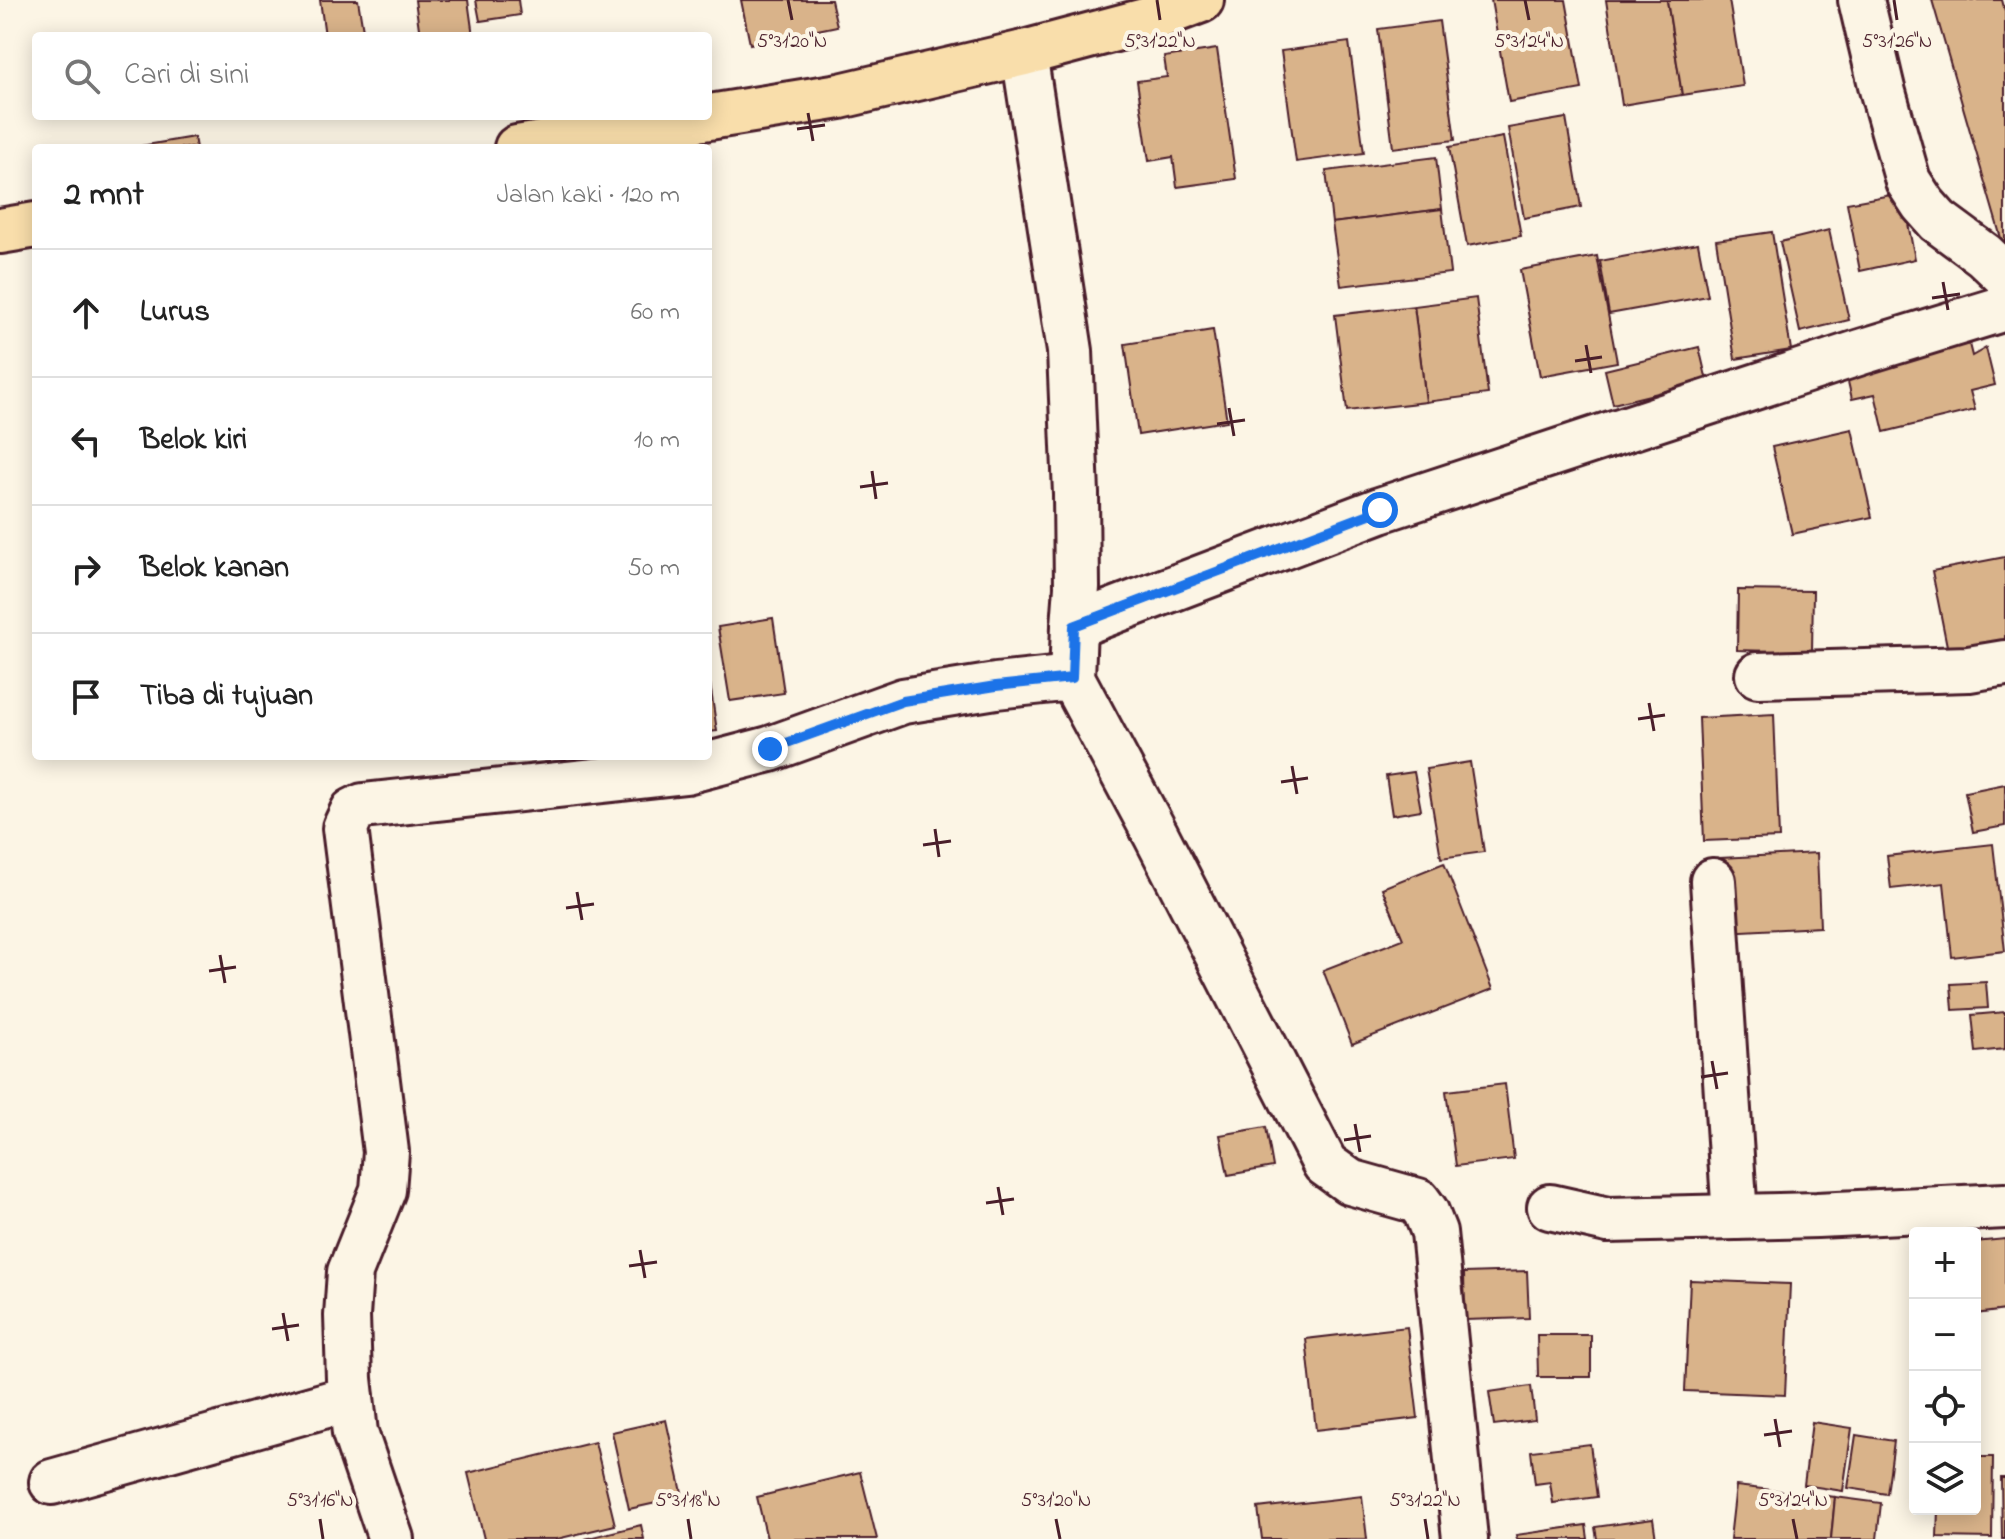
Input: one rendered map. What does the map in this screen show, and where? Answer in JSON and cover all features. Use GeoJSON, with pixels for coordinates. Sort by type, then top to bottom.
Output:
{"type":"FeatureCollection","features":[{"type":"Feature","properties":{"kind":"main road"},"geometry":{"type":"LineString","coordinates":[[712,117],[840,96],[1024,53],[1145,21],[1201,0]]}},
{"type":"Feature","properties":{"kind":"main road"},"geometry":{"type":"LineString","coordinates":[[542,144],[691,120]]}},
{"type":"Feature","properties":{"kind":"main road"},"geometry":{"type":"LineString","coordinates":[[0,231],[32,226]]}},
{"type":"Feature","properties":{"kind":"street"},"geometry":{"type":"LineString","coordinates":[[1861,0],[1908,181],[1938,221],[2005,275]]}},
{"type":"Feature","properties":{"kind":"street"},"geometry":{"type":"LineString","coordinates":[[1024,53],[1070,351],[1077,587],[1072,678],[1325,1164],[1350,1182],[1418,1201],[1426,1212],[1434,1232],[1465,1539]]}},
{"type":"Feature","properties":{"kind":"street"},"geometry":{"type":"LineString","coordinates":[[1074,626],[1380,510],[2005,308]]}},
{"type":"Feature","properties":{"kind":"street"},"geometry":{"type":"LineString","coordinates":[[1758,675],[1969,669],[2005,663]]}},
{"type":"Feature","properties":{"kind":"street"},"geometry":{"type":"LineString","coordinates":[[391,1539],[355,1433],[351,1398],[347,1316],[350,1272],[383,1190],[386,1152],[345,828],[353,811],[363,806],[686,771],[770,749],[903,701],[1072,678]]}},
{"type":"Feature","properties":{"kind":"street"},"geometry":{"type":"LineString","coordinates":[[1713,881],[1735,1217]]}},
{"type":"Feature","properties":{"kind":"street"},"geometry":{"type":"LineString","coordinates":[[1550,1207],[1608,1220],[2005,1206]]}},
{"type":"Feature","properties":{"kind":"street"},"geometry":{"type":"LineString","coordinates":[[52,1482],[351,1398]]}},
{"type":"Feature","properties":{"kind":"building"},"geometry":{"type":"Polygon","coordinates":[[[320,0],[358,0],[363,32],[324,32],[320,0]]]}},
{"type":"Feature","properties":{"kind":"building"},"geometry":{"type":"Polygon","coordinates":[[[415,0],[468,0],[472,32],[419,32],[415,0]]]}},
{"type":"Feature","properties":{"kind":"building"},"geometry":{"type":"Polygon","coordinates":[[[476,0],[518,0],[520,15],[480,21],[476,0]]]}},
{"type":"Feature","properties":{"kind":"building"},"geometry":{"type":"Polygon","coordinates":[[[741,0],[831,0],[837,26],[750,44],[741,0]]]}},
{"type":"Feature","properties":{"kind":"building"},"geometry":{"type":"Polygon","coordinates":[[[1491,0],[1566,0],[1582,89],[1509,102],[1491,0]]]}},
{"type":"Feature","properties":{"kind":"building"},"geometry":{"type":"Polygon","coordinates":[[[1606,0],[1667,0],[1682,95],[1622,105],[1606,0]]]}},
{"type":"Feature","properties":{"kind":"building"},"geometry":{"type":"Polygon","coordinates":[[[1667,0],[1729,0],[1743,86],[1682,95],[1667,0]]]}},
{"type":"Feature","properties":{"kind":"building"},"geometry":{"type":"Polygon","coordinates":[[[1932,0],[2002,0],[2005,11],[2005,245],[2003,245],[1932,0]]]}},
{"type":"Feature","properties":{"kind":"building"},"geometry":{"type":"Polygon","coordinates":[[[1439,21],[1455,140],[1393,148],[1378,29],[1439,21]]]}},
{"type":"Feature","properties":{"kind":"building"},"geometry":{"type":"Polygon","coordinates":[[[1349,42],[1364,153],[1296,162],[1281,51],[1349,42]]]}},
{"type":"Feature","properties":{"kind":"building"},"geometry":{"type":"Polygon","coordinates":[[[1217,49],[1236,179],[1177,187],[1173,157],[1149,161],[1137,81],[1167,77],[1164,57],[1217,49]]]}},
{"type":"Feature","properties":{"kind":"building"},"geometry":{"type":"Polygon","coordinates":[[[1566,118],[1581,207],[1524,218],[1508,128],[1566,118]]]}},
{"type":"Feature","properties":{"kind":"building"},"geometry":{"type":"Polygon","coordinates":[[[194,137],[195,144],[153,144],[194,137]]]}},
{"type":"Feature","properties":{"kind":"building"},"geometry":{"type":"Polygon","coordinates":[[[1503,137],[1521,236],[1467,246],[1449,147],[1503,137]]]}},
{"type":"Feature","properties":{"kind":"building"},"geometry":{"type":"Polygon","coordinates":[[[1436,157],[1442,209],[1332,223],[1326,171],[1436,157]]]}},
{"type":"Feature","properties":{"kind":"building"},"geometry":{"type":"Polygon","coordinates":[[[1902,193],[1915,259],[1860,271],[1847,203],[1902,193]]]}},
{"type":"Feature","properties":{"kind":"building"},"geometry":{"type":"Polygon","coordinates":[[[1442,209],[1450,273],[1341,286],[1332,223],[1442,209]]]}},
{"type":"Feature","properties":{"kind":"building"},"geometry":{"type":"Polygon","coordinates":[[[1829,230],[1849,320],[1800,332],[1780,242],[1829,230]]]}},
{"type":"Feature","properties":{"kind":"building"},"geometry":{"type":"Polygon","coordinates":[[[1772,232],[1791,350],[1735,359],[1716,240],[1772,232]]]}},
{"type":"Feature","properties":{"kind":"building"},"geometry":{"type":"Polygon","coordinates":[[[1698,243],[1708,296],[1609,314],[1600,261],[1698,243]]]}},
{"type":"Feature","properties":{"kind":"building"},"geometry":{"type":"Polygon","coordinates":[[[1597,256],[1617,362],[1540,376],[1520,270],[1597,256]]]}},
{"type":"Feature","properties":{"kind":"building"},"geometry":{"type":"Polygon","coordinates":[[[1476,298],[1488,394],[1426,402],[1414,306],[1476,298]]]}},
{"type":"Feature","properties":{"kind":"building"},"geometry":{"type":"Polygon","coordinates":[[[1414,306],[1426,402],[1347,411],[1335,315],[1414,306]]]}},
{"type":"Feature","properties":{"kind":"building"},"geometry":{"type":"Polygon","coordinates":[[[1213,330],[1227,421],[1138,435],[1125,344],[1213,330]]]}},
{"type":"Feature","properties":{"kind":"building"},"geometry":{"type":"Polygon","coordinates":[[[1969,344],[1972,356],[1986,348],[1995,385],[1970,391],[1975,410],[1884,432],[1875,394],[1852,399],[1846,373],[1969,344]]]}},
{"type":"Feature","properties":{"kind":"building"},"geometry":{"type":"Polygon","coordinates":[[[1699,347],[1707,381],[1613,404],[1605,370],[1699,347]]]}},
{"type":"Feature","properties":{"kind":"building"},"geometry":{"type":"Polygon","coordinates":[[[1852,429],[1872,517],[1792,534],[1772,447],[1852,429]]]}},
{"type":"Feature","properties":{"kind":"building"},"geometry":{"type":"Polygon","coordinates":[[[2005,557],[2005,650],[1950,661],[1932,571],[2005,557]]]}},
{"type":"Feature","properties":{"kind":"building"},"geometry":{"type":"Polygon","coordinates":[[[1738,590],[1813,591],[1812,652],[1737,650],[1738,590]]]}},
{"type":"Feature","properties":{"kind":"building"},"geometry":{"type":"Polygon","coordinates":[[[773,618],[784,693],[730,701],[718,627],[773,618]]]}},
{"type":"Feature","properties":{"kind":"building"},"geometry":{"type":"Polygon","coordinates":[[[712,697],[717,731],[712,732],[712,697]]]}},
{"type":"Feature","properties":{"kind":"building"},"geometry":{"type":"Polygon","coordinates":[[[1774,714],[1779,838],[1704,841],[1699,718],[1774,714]]]}},
{"type":"Feature","properties":{"kind":"building"},"geometry":{"type":"Polygon","coordinates":[[[1470,762],[1484,852],[1441,858],[1426,769],[1470,762]]]}},
{"type":"Feature","properties":{"kind":"building"},"geometry":{"type":"Polygon","coordinates":[[[1414,772],[1421,810],[1392,815],[1386,776],[1414,772]]]}},
{"type":"Feature","properties":{"kind":"building"},"geometry":{"type":"Polygon","coordinates":[[[2005,784],[2005,826],[1973,832],[1965,792],[2005,784]]]}},
{"type":"Feature","properties":{"kind":"building"},"geometry":{"type":"Polygon","coordinates":[[[1993,844],[2005,951],[1952,957],[1944,883],[1891,889],[1887,856],[1993,844]]]}},
{"type":"Feature","properties":{"kind":"building"},"geometry":{"type":"Polygon","coordinates":[[[1817,853],[1820,927],[1724,932],[1720,858],[1817,853]]]}},
{"type":"Feature","properties":{"kind":"building"},"geometry":{"type":"Polygon","coordinates":[[[1444,863],[1493,989],[1352,1044],[1323,970],[1403,939],[1382,888],[1444,863]]]}},
{"type":"Feature","properties":{"kind":"building"},"geometry":{"type":"Polygon","coordinates":[[[1986,982],[1988,1008],[1953,1010],[1951,984],[1986,982]]]}},
{"type":"Feature","properties":{"kind":"building"},"geometry":{"type":"Polygon","coordinates":[[[2005,1012],[2005,1049],[1976,1052],[1972,1015],[2005,1012]]]}},
{"type":"Feature","properties":{"kind":"building"},"geometry":{"type":"Polygon","coordinates":[[[1505,1084],[1514,1159],[1456,1166],[1446,1091],[1505,1084]]]}},
{"type":"Feature","properties":{"kind":"building"},"geometry":{"type":"Polygon","coordinates":[[[1266,1127],[1273,1167],[1228,1175],[1220,1135],[1266,1127]]]}},
{"type":"Feature","properties":{"kind":"building"},"geometry":{"type":"Polygon","coordinates":[[[2005,1239],[2005,1310],[1981,1313],[1981,1241],[2005,1239]]]}},
{"type":"Feature","properties":{"kind":"building"},"geometry":{"type":"Polygon","coordinates":[[[1527,1271],[1529,1318],[1465,1320],[1464,1273],[1527,1271]]]}},
{"type":"Feature","properties":{"kind":"building"},"geometry":{"type":"Polygon","coordinates":[[[1690,1280],[1790,1284],[1785,1395],[1685,1391],[1690,1280]]]}},
{"type":"Feature","properties":{"kind":"building"},"geometry":{"type":"Polygon","coordinates":[[[1407,1327],[1418,1418],[1316,1430],[1306,1339],[1407,1327]]]}},
{"type":"Feature","properties":{"kind":"building"},"geometry":{"type":"Polygon","coordinates":[[[1537,1335],[1591,1335],[1591,1377],[1538,1377],[1537,1335]]]}},
{"type":"Feature","properties":{"kind":"building"},"geometry":{"type":"Polygon","coordinates":[[[1531,1386],[1535,1420],[1494,1425],[1489,1392],[1531,1386]]]}},
{"type":"Feature","properties":{"kind":"building"},"geometry":{"type":"Polygon","coordinates":[[[666,1420],[683,1497],[629,1509],[612,1432],[666,1420]]]}},
{"type":"Feature","properties":{"kind":"building"},"geometry":{"type":"Polygon","coordinates":[[[1812,1422],[1852,1428],[1843,1491],[1804,1485],[1812,1422]]]}},
{"type":"Feature","properties":{"kind":"building"},"geometry":{"type":"Polygon","coordinates":[[[1856,1435],[1894,1441],[1887,1494],[1848,1488],[1856,1435]]]}},
{"type":"Feature","properties":{"kind":"building"},"geometry":{"type":"Polygon","coordinates":[[[595,1442],[615,1525],[557,1539],[484,1539],[468,1473],[595,1442]]]}},
{"type":"Feature","properties":{"kind":"building"},"geometry":{"type":"Polygon","coordinates":[[[1590,1444],[1597,1497],[1553,1503],[1550,1482],[1535,1484],[1531,1451],[1590,1444]]]}},
{"type":"Feature","properties":{"kind":"building"},"geometry":{"type":"Polygon","coordinates":[[[1981,1457],[1993,1457],[1992,1538],[1937,1537],[1938,1515],[1981,1515],[1981,1457]]]}},
{"type":"Feature","properties":{"kind":"building"},"geometry":{"type":"Polygon","coordinates":[[[860,1472],[877,1539],[767,1539],[757,1497],[860,1472]]]}},
{"type":"Feature","properties":{"kind":"building"},"geometry":{"type":"Polygon","coordinates":[[[2001,1478],[2005,1478],[2005,1539],[2002,1539],[2001,1478]]]}},
{"type":"Feature","properties":{"kind":"building"},"geometry":{"type":"Polygon","coordinates":[[[1736,1486],[1835,1497],[1831,1539],[1730,1539],[1736,1486]]]}},
{"type":"Feature","properties":{"kind":"building"},"geometry":{"type":"Polygon","coordinates":[[[1362,1496],[1367,1539],[1262,1539],[1258,1508],[1362,1496]]]}},
{"type":"Feature","properties":{"kind":"building"},"geometry":{"type":"Polygon","coordinates":[[[1835,1497],[1881,1503],[1877,1539],[1831,1539],[1835,1497]]]}},
{"type":"Feature","properties":{"kind":"building"},"geometry":{"type":"Polygon","coordinates":[[[1653,1519],[1656,1539],[1597,1539],[1595,1527],[1653,1519]]]}},
{"type":"Feature","properties":{"kind":"building"},"geometry":{"type":"Polygon","coordinates":[[[641,1525],[644,1539],[585,1539],[641,1525]]]}},
{"type":"Feature","properties":{"kind":"building"},"geometry":{"type":"Polygon","coordinates":[[[1586,1525],[1588,1539],[1517,1539],[1516,1535],[1586,1525]]]}},
{"type":"Feature","properties":{"kind":"route"},"geometry":{"type":"LineString","coordinates":[[770,749],[903,701],[1072,678],[1074,626],[1380,510]]}}]}
